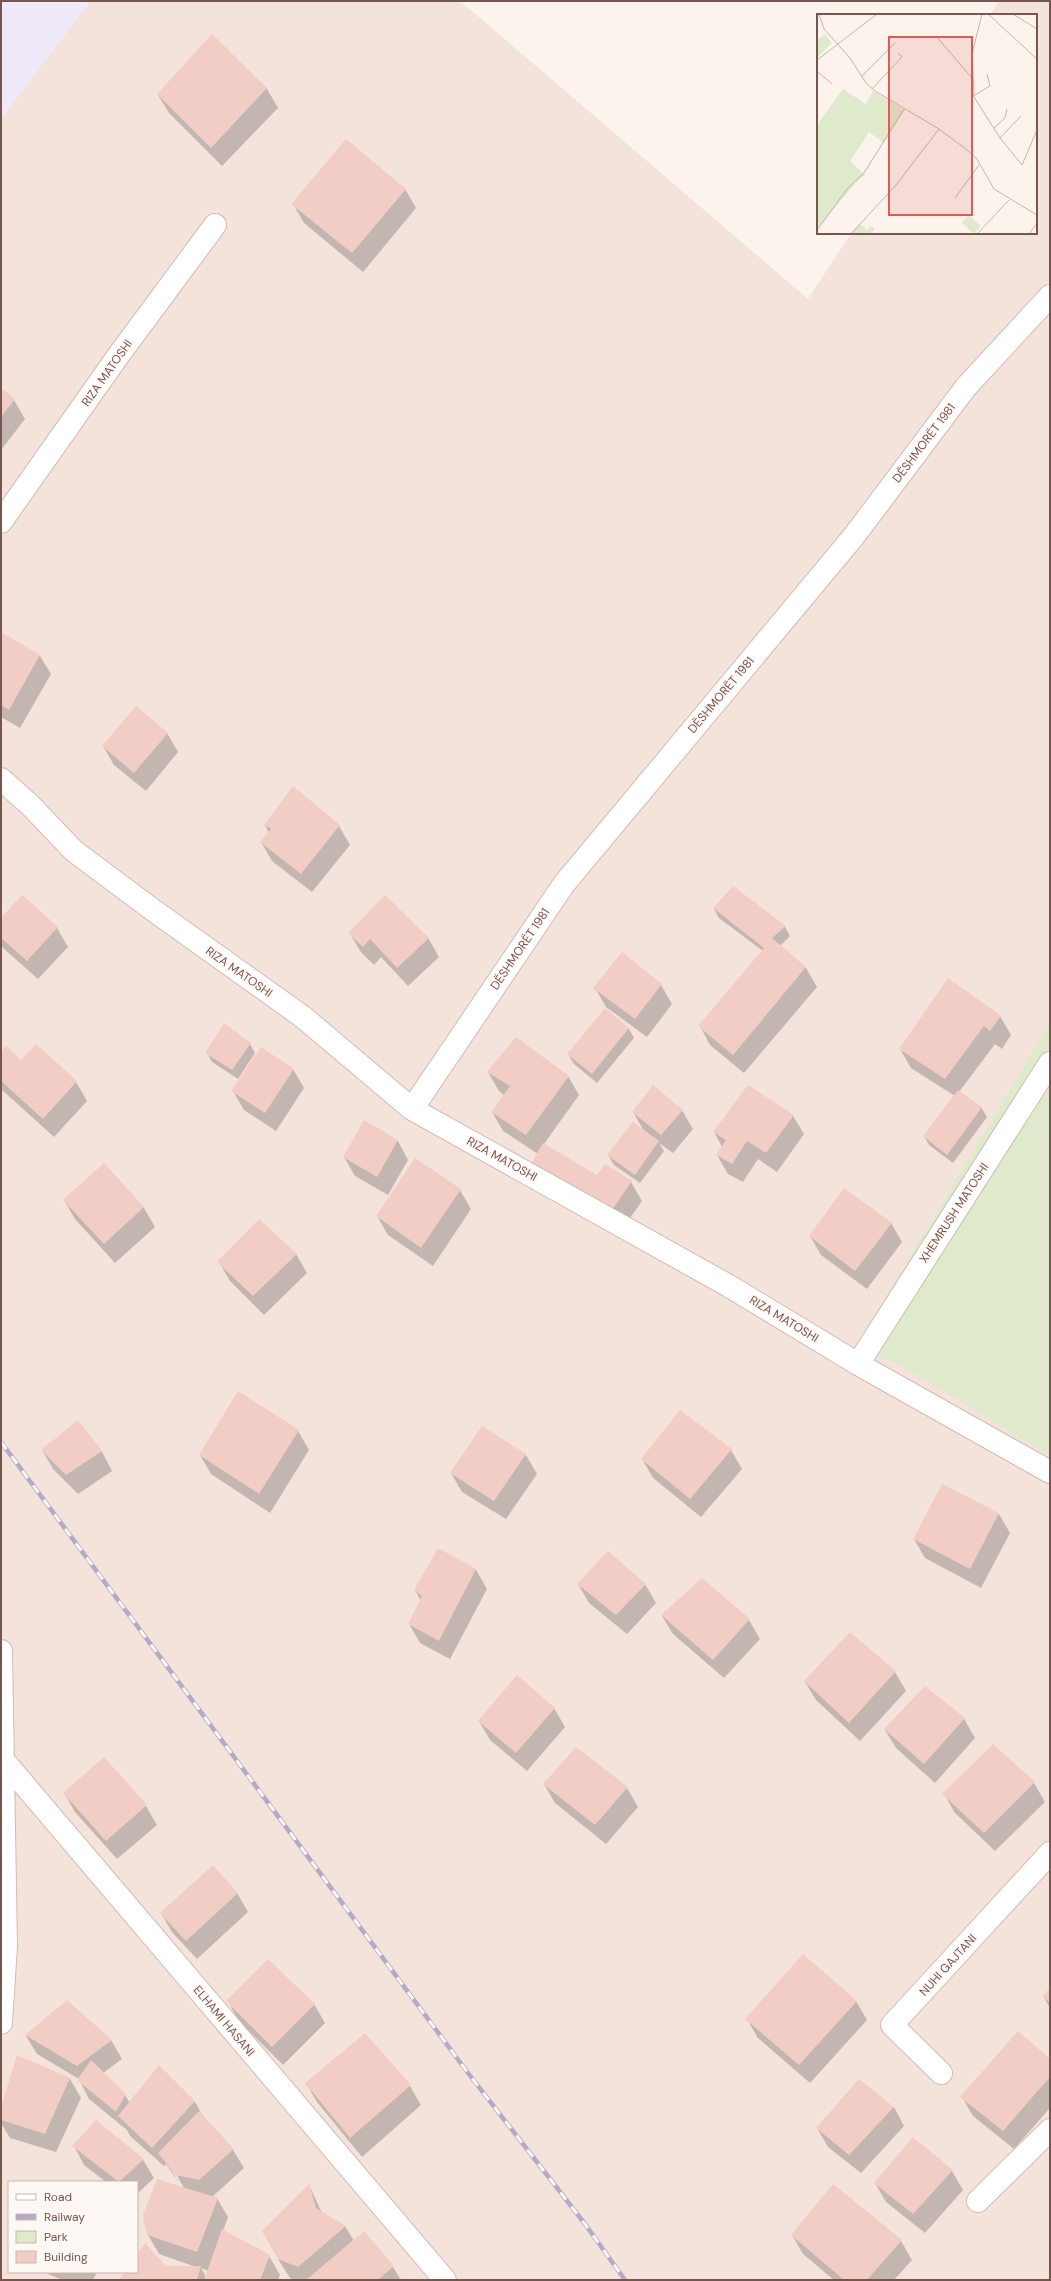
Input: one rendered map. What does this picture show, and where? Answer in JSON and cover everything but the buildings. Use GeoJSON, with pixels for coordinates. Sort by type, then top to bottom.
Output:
{"type":"FeatureCollection","features":[{"type":"Feature","properties":{"kind":"street","name":"RIZA MATOSHI"},"geometry":{"type":"LineString","coordinates":[[1,522],[118,356],[215,225]]}},
{"type":"Feature","properties":{"kind":"street","name":"DËSHMORËT 1981"},"geometry":{"type":"LineString","coordinates":[[412,1109],[564,884],[854,536],[966,387],[1050,296]]}},
{"type":"Feature","properties":{"kind":"street","name":"RIZA MATOSHI"},"geometry":{"type":"LineString","coordinates":[[1,779],[30,805],[74,851],[153,910],[303,1017],[412,1109],[729,1286],[858,1364],[1050,1472]]}},
{"type":"Feature","properties":{"kind":"street","name":"XHEMRUSH MATOSHI"},"geometry":{"type":"LineString","coordinates":[[858,1364],[1050,1063]]}},
{"type":"Feature","properties":{"kind":"street"},"geometry":{"type":"LineString","coordinates":[[1,1651],[6,1946],[1,2023]]}},
{"type":"Feature","properties":{"kind":"street","name":"ELHAMI HASANI"},"geometry":{"type":"LineString","coordinates":[[4,1761],[445,2280]]}},
{"type":"Feature","properties":{"kind":"street","name":"NUHI GAJTANI"},"geometry":{"type":"LineString","coordinates":[[942,2074],[892,2026],[1050,1853]]}},
{"type":"Feature","properties":{"kind":"street"},"geometry":{"type":"LineString","coordinates":[[978,2201],[1050,2130]]}},
{"type":"Feature","properties":{"kind":"shaded area"},"geometry":{"type":"Polygon","coordinates":[[[1,1],[460,1],[808,299],[850,234],[1037,234],[1037,14],[991,14],[999,1],[1050,1],[1050,2280],[1,2280],[1,1]]]}},
{"type":"Feature","properties":{"kind":"shaded area"},"geometry":{"type":"Polygon","coordinates":[[[1,1],[91,1],[1,119],[1,1]]]}},
{"type":"Feature","properties":{"kind":"green space"},"geometry":{"type":"Polygon","coordinates":[[[1050,1023],[1050,1456],[899,1364],[854,1350],[1050,1023]]]}},
{"type":"Feature","properties":{"kind":"railway"},"geometry":{"type":"LineString","coordinates":[[1,1442],[468,2073],[585,2224],[625,2280]]}}]}
